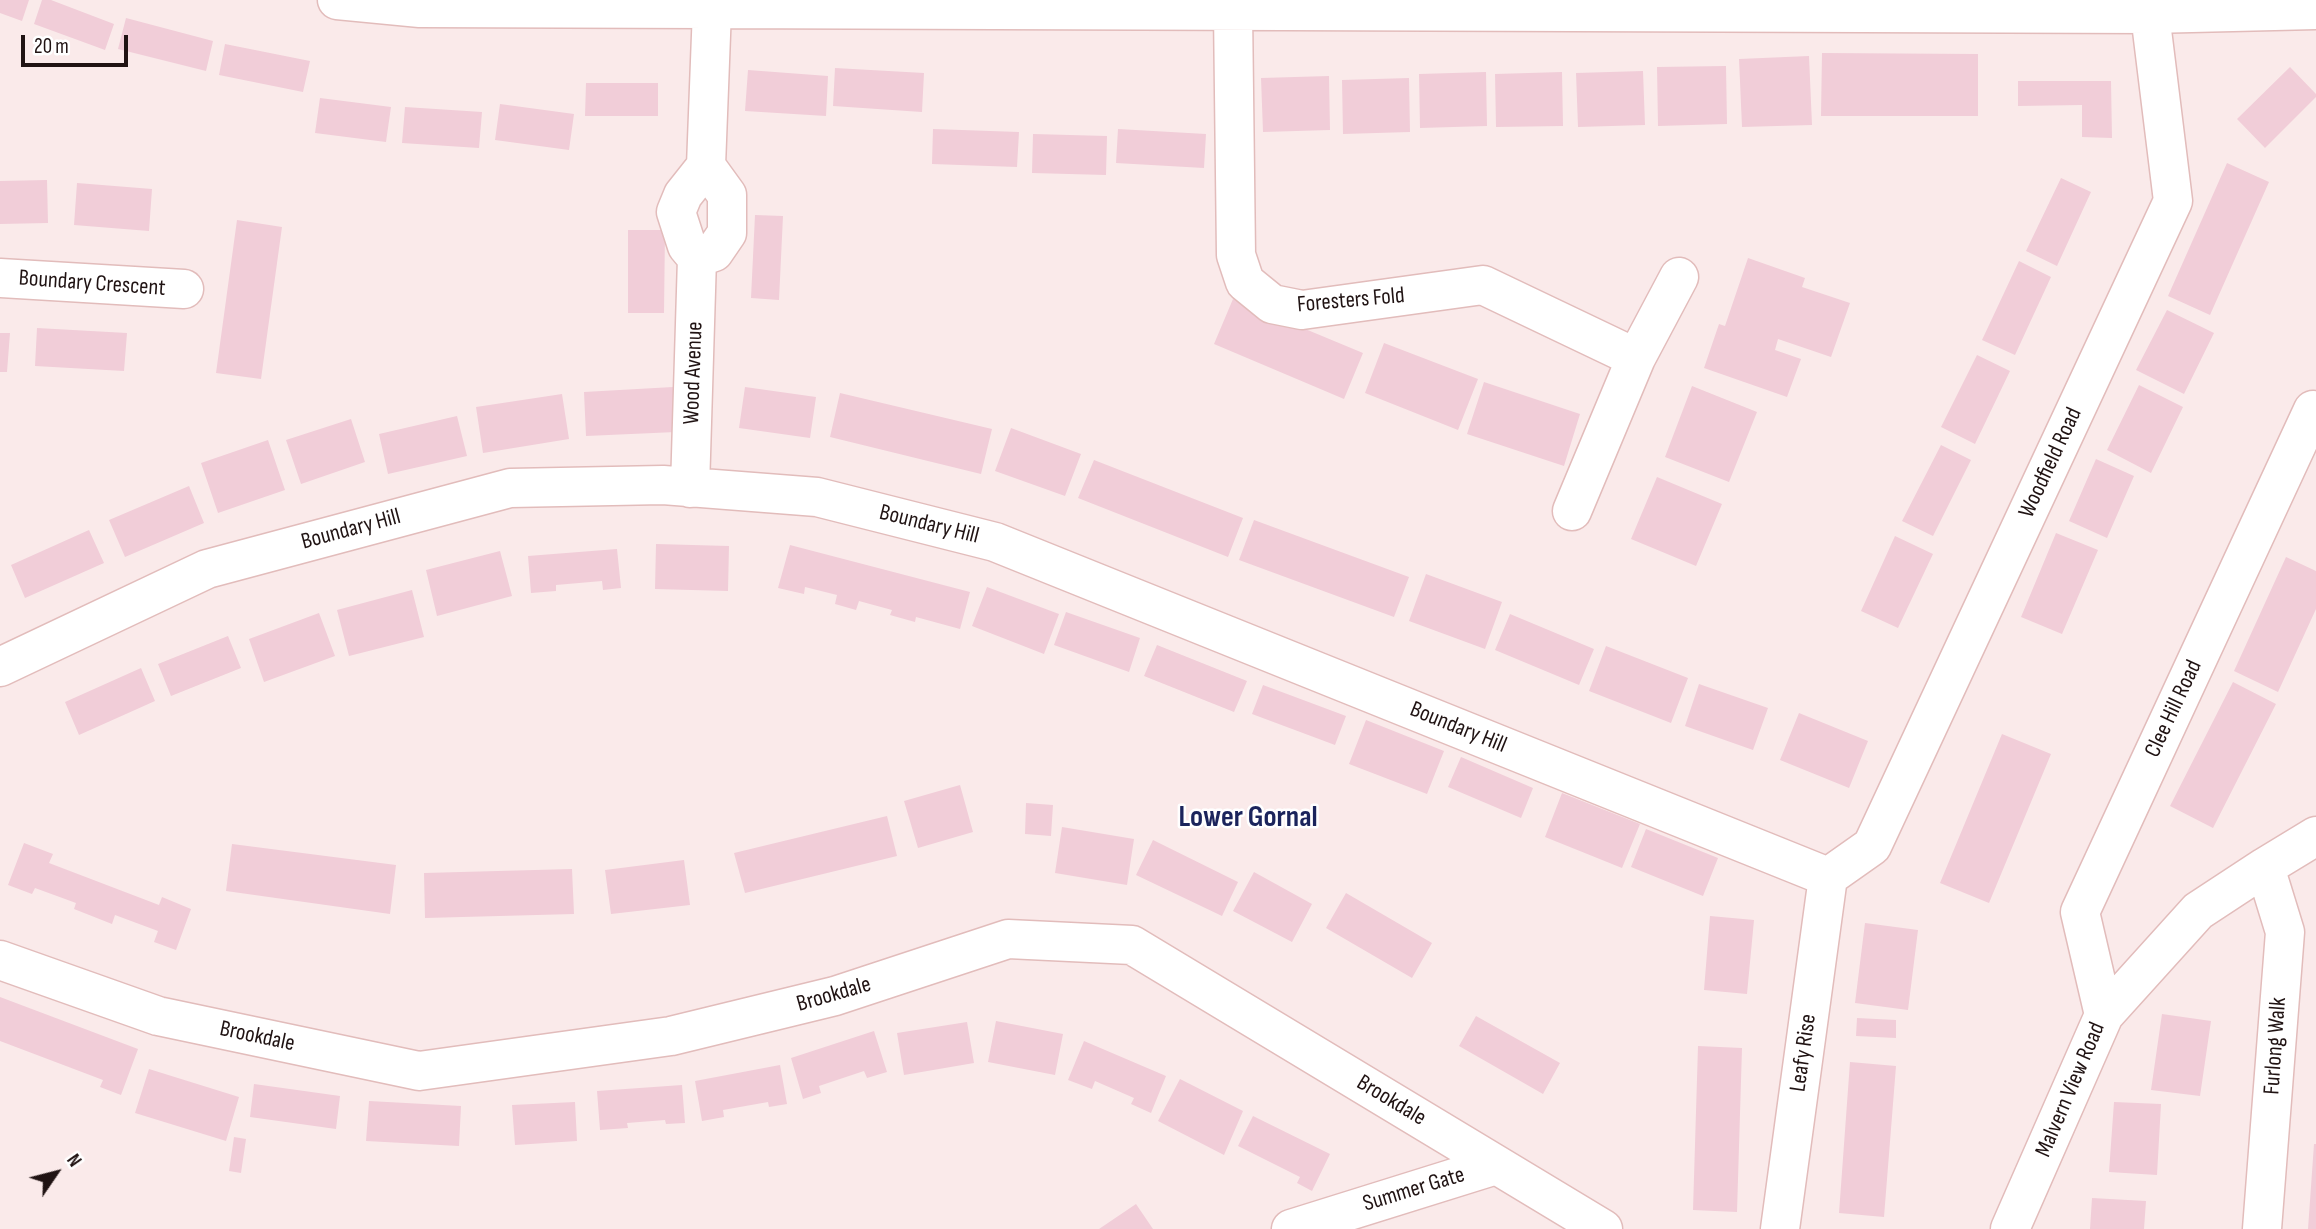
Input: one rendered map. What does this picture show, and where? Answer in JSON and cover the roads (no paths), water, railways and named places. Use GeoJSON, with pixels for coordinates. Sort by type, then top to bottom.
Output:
{"type":"FeatureCollection","features":[{"type":"Feature","properties":{"kind":"street"},"geometry":{"type":"LineString","coordinates":[[337,0],[712,9],[2150,14],[2316,10]]}},
{"type":"Feature","properties":{"kind":"street"},"geometry":{"type":"LineString","coordinates":[[697,258],[714,252],[727,233],[727,195],[706,166],[712,9]]}},
{"type":"Feature","properties":{"kind":"street","name":"Foresters Fold"},"geometry":{"type":"LineString","coordinates":[[1233,11],[1236,254],[1245,282],[1272,304],[1303,310],[1483,285],[1636,358]]}},
{"type":"Feature","properties":{"kind":"street","name":"Woodfield Road"},"geometry":{"type":"LineString","coordinates":[[1828,877],[1872,846],[2173,201],[2150,14]]}},
{"type":"Feature","properties":{"kind":"street","name":"Wood Avenue"},"geometry":{"type":"LineString","coordinates":[[690,488],[697,258],[687,246],[676,212],[683,195],[706,166]]}},
{"type":"Feature","properties":{"kind":"street"},"geometry":{"type":"LineString","coordinates":[[1572,511],[1636,358],[1679,277]]}},
{"type":"Feature","properties":{"kind":"street","name":"Boundary Crescent"},"geometry":{"type":"LineString","coordinates":[[0,278],[184,289]]}},
{"type":"Feature","properties":{"kind":"street","name":"Clee Hill Road"},"geometry":{"type":"LineString","coordinates":[[2104,1015],[2080,912],[2313,410]]}},
{"type":"Feature","properties":{"kind":"street","name":"Boundary Hill"},"geometry":{"type":"LineString","coordinates":[[0,667],[207,569],[510,488],[663,485],[817,497],[995,542],[1828,877]]}},
{"type":"Feature","properties":{"kind":"street"},"geometry":{"type":"LineString","coordinates":[[2308,841],[2316,811]]}},
{"type":"Feature","properties":{"kind":"street","name":"Malvern View Road"},"geometry":{"type":"LineString","coordinates":[[2010,1229],[2104,1015],[2198,911],[2308,841]]}},
{"type":"Feature","properties":{"kind":"street","name":"Furlong Walk"},"geometry":{"type":"LineString","coordinates":[[2262,1229],[2285,932],[2265,867]]}},
{"type":"Feature","properties":{"kind":"street","name":"Leafy Rise"},"geometry":{"type":"LineString","coordinates":[[1780,1229],[1828,877]]}},
{"type":"Feature","properties":{"kind":"street","name":"Brookdale"},"geometry":{"type":"LineString","coordinates":[[0,960],[158,1016],[419,1071],[671,1036],[835,996],[1008,939],[1132,945],[1603,1229]]}},
{"type":"Feature","properties":{"kind":"street","name":"Summer Gate"},"geometry":{"type":"LineString","coordinates":[[1291,1229],[1496,1165]]}},
{"type":"Feature","properties":{"kind":"district","name":"Lower Gornal"},"geometry":{"type":"Point","coordinates":[1248,818]}}]}
